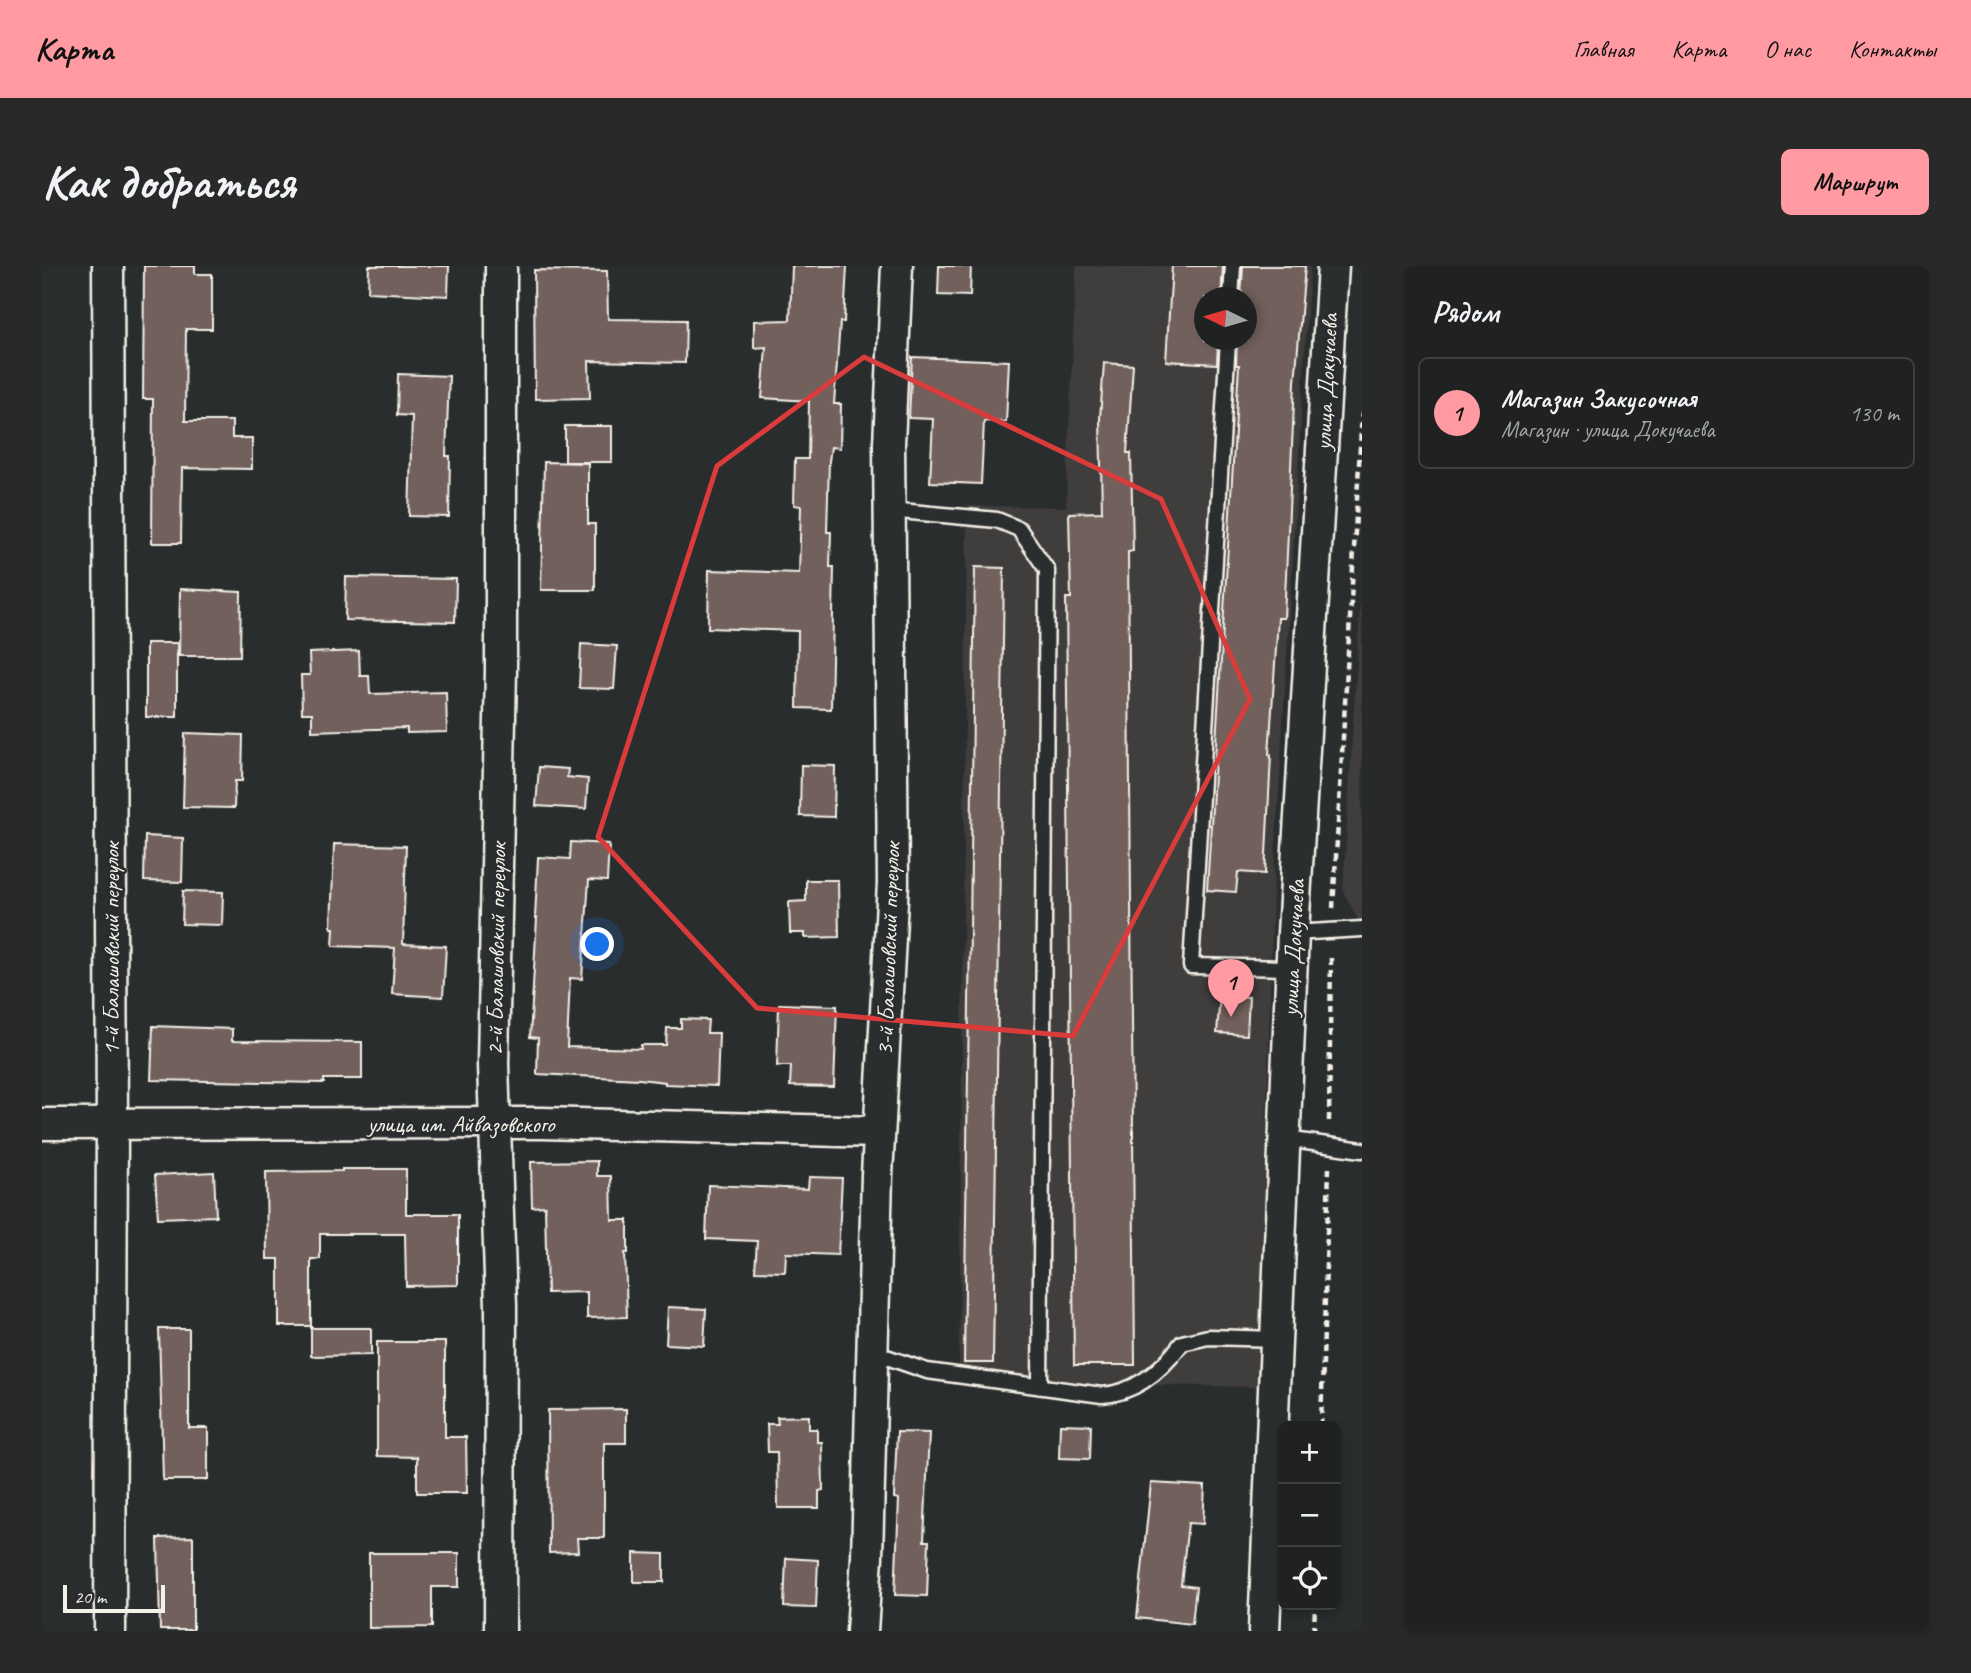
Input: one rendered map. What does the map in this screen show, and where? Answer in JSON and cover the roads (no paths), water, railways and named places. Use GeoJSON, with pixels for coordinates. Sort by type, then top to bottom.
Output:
{"type":"FeatureCollection","features":[{"type":"Feature","properties":{"kind":"street","name":"1-й Балашовский переулок"},"geometry":{"type":"LineString","coordinates":[[108,266],[112,1126],[110,1631]]}},
{"type":"Feature","properties":{"kind":"street","name":"2-й Балашовский переулок"},"geometry":{"type":"LineString","coordinates":[[500,1631],[501,1306],[493,1064],[501,669],[501,266]]}},
{"type":"Feature","properties":{"kind":"street","name":"3-й Балашовский переулок"},"geometry":{"type":"LineString","coordinates":[[862,1631],[867,1557],[880,1132],[893,883],[889,444],[897,266]]}},
{"type":"Feature","properties":{"kind":"street","name":"улица Докучаева"},"geometry":{"type":"LineString","coordinates":[[1264,1631],[1293,933],[1333,266]]}},
{"type":"Feature","properties":{"kind":"street","name":"улица им. Айвазовского"},"geometry":{"type":"LineString","coordinates":[[42,1124],[112,1126],[495,1123],[678,1125],[880,1132]]}},
{"type":"Feature","properties":{"kind":"lane"},"geometry":{"type":"LineString","coordinates":[[1232,287],[1233,266]]}},
{"type":"Feature","properties":{"kind":"lane"},"geometry":{"type":"LineString","coordinates":[[1227,350],[1191,966],[1292,968]]}},
{"type":"Feature","properties":{"kind":"lane"},"geometry":{"type":"LineString","coordinates":[[889,510],[997,520],[1019,529],[1047,570],[1040,1386]]}},
{"type":"Feature","properties":{"kind":"lane"},"geometry":{"type":"LineString","coordinates":[[1293,933],[1362,929]]}},
{"type":"Feature","properties":{"kind":"lane"},"geometry":{"type":"LineString","coordinates":[[1286,1139],[1362,1150]]}},
{"type":"Feature","properties":{"kind":"lane"},"geometry":{"type":"LineString","coordinates":[[872,1352],[928,1371],[1102,1395],[1120,1394],[1152,1376],[1169,1362],[1182,1343],[1208,1337],[1277,1339]]}},
{"type":"Feature","properties":{"kind":"place","name":"Магазин Закусочная"},"geometry":{"type":"Point","coordinates":[1231,1017]}}]}
